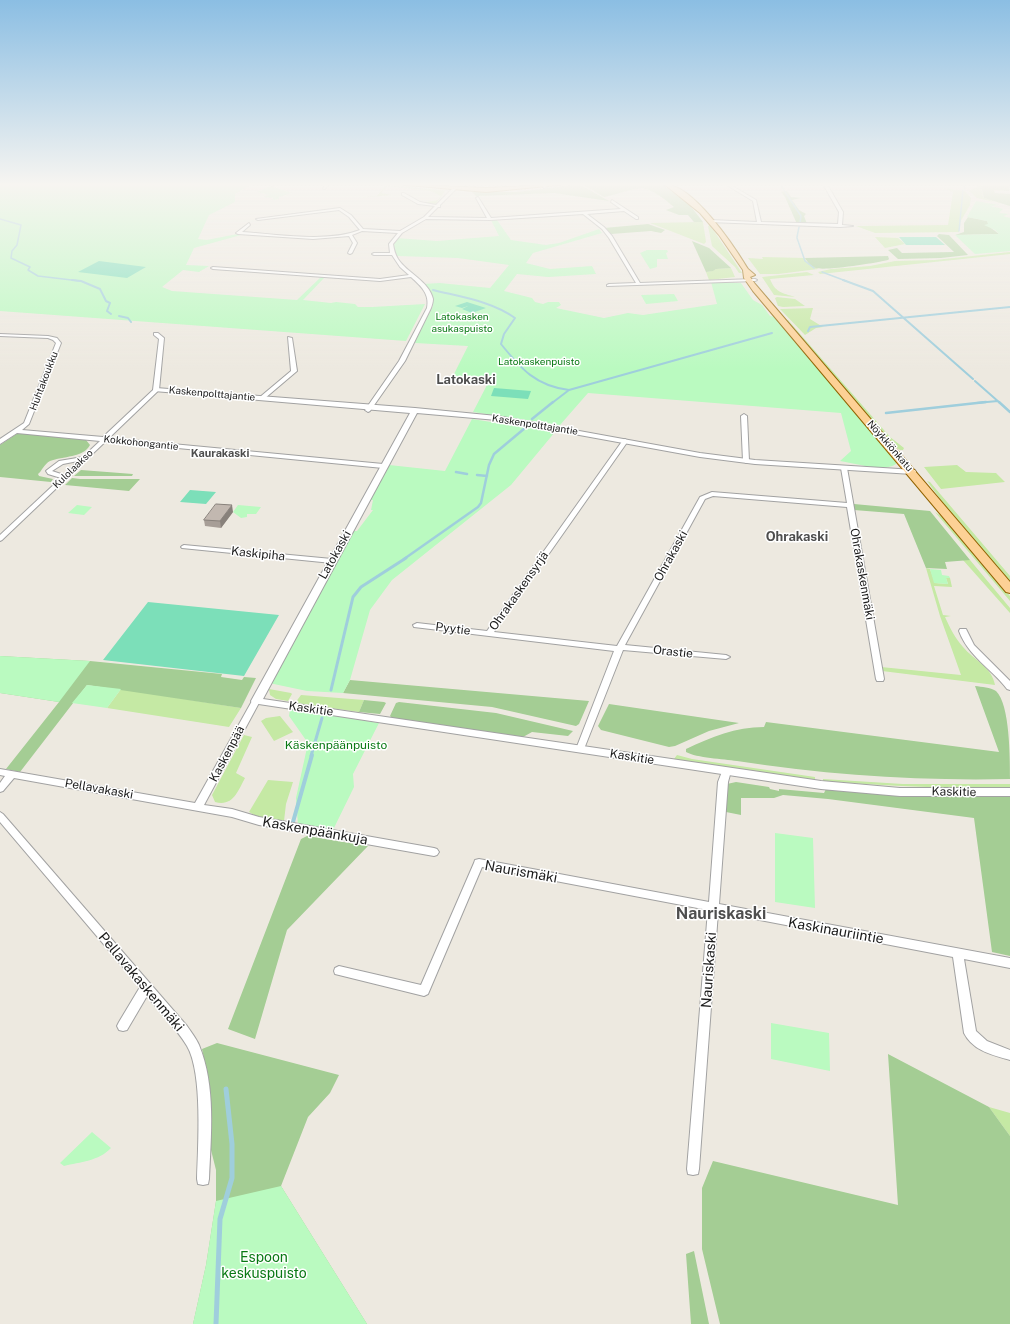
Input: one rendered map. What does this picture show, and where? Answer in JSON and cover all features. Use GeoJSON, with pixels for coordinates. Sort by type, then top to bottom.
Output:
{"type":"FeatureCollection","features":[{"type":"Feature","properties":{"kind":"main road","name":"Nöykkiönkatu"},"geometry":{"type":"LineString","coordinates":[[729,246],[746,270],[745,274],[752,280],[768,300],[769,304],[797,340],[912,472],[1010,589]]}},
{"type":"Feature","properties":{"kind":"street"},"geometry":{"type":"LineString","coordinates":[[350,253],[354,246]]}},
{"type":"Feature","properties":{"kind":"street"},"geometry":{"type":"LineString","coordinates":[[369,408],[402,361],[429,308],[431,300],[430,296],[391,254],[390,246]]}},
{"type":"Feature","properties":{"kind":"street"},"geometry":{"type":"LineString","coordinates":[[615,246],[639,284]]}},
{"type":"Feature","properties":{"kind":"street"},"geometry":{"type":"LineString","coordinates":[[374,254],[391,254]]}},
{"type":"Feature","properties":{"kind":"street"},"geometry":{"type":"LineString","coordinates":[[213,268],[380,280],[412,276]]}},
{"type":"Feature","properties":{"kind":"street"},"geometry":{"type":"LineString","coordinates":[[609,285],[752,280]]}},
{"type":"Feature","properties":{"kind":"street"},"geometry":{"type":"LineString","coordinates":[[156,334],[162,338],[156,390]]}},
{"type":"Feature","properties":{"kind":"street","name":"Huhtakoukku"},"geometry":{"type":"LineString","coordinates":[[0,335],[48,337],[56,339],[59,343],[31,415],[26,424],[18,431],[0,442]]}},
{"type":"Feature","properties":{"kind":"street"},"geometry":{"type":"LineString","coordinates":[[262,398],[294,371],[290,338]]}},
{"type":"Feature","properties":{"kind":"street","name":"Kaskenpolttajantie"},"geometry":{"type":"LineString","coordinates":[[156,390],[369,408],[416,410],[497,418],[700,455],[746,461],[912,472]]}},
{"type":"Feature","properties":{"kind":"street","name":"Kulolaakso"},"geometry":{"type":"LineString","coordinates":[[0,539],[156,390]]}},
{"type":"Feature","properties":{"kind":"street","name":"Latokaski"},"geometry":{"type":"LineString","coordinates":[[256,701],[383,466],[416,410]]}},
{"type":"Feature","properties":{"kind":"street"},"geometry":{"type":"LineString","coordinates":[[744,416],[746,461]]}},
{"type":"Feature","properties":{"kind":"street","name":"Kokkohongantie"},"geometry":{"type":"LineString","coordinates":[[18,431],[383,466]]}},
{"type":"Feature","properties":{"kind":"street","name":"Ohrakaskensyrjä"},"geometry":{"type":"LineString","coordinates":[[620,648],[489,634],[625,441]]}},
{"type":"Feature","properties":{"kind":"street"},"geometry":{"type":"LineString","coordinates":[[65,477],[55,476],[50,473],[50,471],[61,462],[85,458]]}},
{"type":"Feature","properties":{"kind":"street","name":"Ohrakaskenmäki"},"geometry":{"type":"LineString","coordinates":[[844,468],[880,679]]}},
{"type":"Feature","properties":{"kind":"street","name":"Ohrakaski"},"geometry":{"type":"LineString","coordinates":[[580,749],[620,648],[700,500],[705,496],[712,494],[850,505]]}},
{"type":"Feature","properties":{"kind":"street","name":"Kaskipiha"},"geometry":{"type":"LineString","coordinates":[[184,547],[332,561]]}},
{"type":"Feature","properties":{"kind":"street","name":"Pyytie"},"geometry":{"type":"LineString","coordinates":[[417,625],[489,634]]}},
{"type":"Feature","properties":{"kind":"street"},"geometry":{"type":"LineString","coordinates":[[963,631],[971,647],[1001,674],[1010,687]]}},
{"type":"Feature","properties":{"kind":"street","name":"Orastie"},"geometry":{"type":"LineString","coordinates":[[620,648],[726,657]]}},
{"type":"Feature","properties":{"kind":"street","name":"Kaskitie"},"geometry":{"type":"LineString","coordinates":[[256,701],[821,785],[900,792],[1010,792]]}},
{"type":"Feature","properties":{"kind":"street","name":"Kaskenpää"},"geometry":{"type":"LineString","coordinates":[[198,807],[256,701]]}},
{"type":"Feature","properties":{"kind":"street","name":"Nauriskaski"},"geometry":{"type":"LineString","coordinates":[[693,1168],[723,782],[726,771]]}},
{"type":"Feature","properties":{"kind":"street","name":"Pellavakaski"},"geometry":{"type":"LineString","coordinates":[[0,772],[198,807]]}},
{"type":"Feature","properties":{"kind":"street"},"geometry":{"type":"LineString","coordinates":[[0,789],[12,774]]}},
{"type":"Feature","properties":{"kind":"street","name":"Kaskenpäänkuja"},"geometry":{"type":"LineString","coordinates":[[198,807],[243,815],[266,822],[434,852]]}},
{"type":"Feature","properties":{"kind":"street","name":"Pellavakaskenmäki"},"geometry":{"type":"LineString","coordinates":[[0,816],[183,1030],[193,1046],[200,1074],[204,1106],[203,1179]]}},
{"type":"Feature","properties":{"kind":"street","name":"Naurismäki"},"geometry":{"type":"LineString","coordinates":[[339,971],[424,991],[479,863],[713,909]]}},
{"type":"Feature","properties":{"kind":"street","name":"Kaskinauriintie"},"geometry":{"type":"LineString","coordinates":[[713,909],[1010,963]]}},
{"type":"Feature","properties":{"kind":"street"},"geometry":{"type":"LineString","coordinates":[[958,953],[970,1033],[974,1040],[981,1045],[1010,1055]]}},
{"type":"Feature","properties":{"kind":"street"},"geometry":{"type":"LineString","coordinates":[[123,1026],[146,988]]}},
{"type":"Feature","properties":{"kind":"green space"},"geometry":{"type":"Polygon","coordinates":[[[0,246],[202,246],[194,248],[186,265],[209,266],[199,272],[183,270],[162,287],[172,291],[297,300],[321,277],[325,277],[303,300],[355,304],[358,307],[425,304],[406,341],[0,311],[0,246]]]}},
{"type":"Feature","properties":{"kind":"green space","name":"Latokaskenpuisto"},"geometry":{"type":"Polygon","coordinates":[[[394,246],[558,246],[533,253],[526,263],[550,269],[592,266],[596,274],[548,277],[517,274],[504,291],[532,298],[535,302],[543,304],[548,302],[559,302],[561,305],[556,308],[604,318],[628,313],[643,315],[717,304],[711,282],[741,283],[753,300],[762,305],[770,316],[775,317],[896,461],[896,464],[891,467],[877,468],[840,461],[851,451],[841,413],[588,393],[560,425],[473,412],[487,385],[450,382],[468,346],[415,343],[416,338],[433,306],[432,295],[422,284],[440,283],[490,288],[509,265],[458,258],[398,256],[393,248],[394,246]]]}},
{"type":"Feature","properties":{"kind":"green space"},"geometry":{"type":"Polygon","coordinates":[[[694,246],[704,246],[709,248],[731,268],[716,269],[706,272],[694,246]]]}},
{"type":"Feature","properties":{"kind":"green space"},"geometry":{"type":"Polygon","coordinates":[[[712,246],[724,246],[742,273],[739,273],[735,267],[712,246]]]}},
{"type":"Feature","properties":{"kind":"green space"},"geometry":{"type":"Polygon","coordinates":[[[883,246],[896,246],[885,248],[883,246]]]}},
{"type":"Feature","properties":{"kind":"green space"},"geometry":{"type":"Polygon","coordinates":[[[947,246],[959,246],[968,255],[941,258],[898,259],[888,250],[897,248],[902,253],[954,252],[947,246]]]}},
{"type":"Feature","properties":{"kind":"green space"},"geometry":{"type":"Polygon","coordinates":[[[966,246],[1010,246],[1010,251],[975,254],[966,246]]]}},
{"type":"Feature","properties":{"kind":"green space"},"geometry":{"type":"Polygon","coordinates":[[[647,250],[667,250],[668,252],[666,253],[668,259],[657,259],[657,267],[650,269],[640,253],[647,250]]]}},
{"type":"Feature","properties":{"kind":"green space"},"geometry":{"type":"Polygon","coordinates":[[[1010,252],[1010,254],[820,274],[818,272],[831,269],[870,266],[895,261],[935,260],[1010,252]]]}},
{"type":"Feature","properties":{"kind":"green space"},"geometry":{"type":"Polygon","coordinates":[[[888,256],[888,260],[821,269],[813,267],[805,258],[888,256]]]}},
{"type":"Feature","properties":{"kind":"green space"},"geometry":{"type":"Polygon","coordinates":[[[762,257],[805,258],[806,261],[818,269],[778,274],[760,274],[748,258],[763,259],[762,257]]]}},
{"type":"Feature","properties":{"kind":"green space"},"geometry":{"type":"Polygon","coordinates":[[[99,261],[146,267],[127,278],[78,272],[99,261]]]}},
{"type":"Feature","properties":{"kind":"green space"},"geometry":{"type":"Polygon","coordinates":[[[731,268],[735,277],[709,280],[706,272],[716,269],[731,268]]]}},
{"type":"Feature","properties":{"kind":"green space"},"geometry":{"type":"Polygon","coordinates":[[[807,272],[814,275],[770,279],[774,287],[783,293],[795,297],[774,295],[762,277],[807,272]]]}},
{"type":"Feature","properties":{"kind":"green space"},"geometry":{"type":"Polygon","coordinates":[[[674,294],[678,301],[646,304],[641,295],[674,294]]]}},
{"type":"Feature","properties":{"kind":"green space"},"geometry":{"type":"Polygon","coordinates":[[[775,298],[795,299],[805,306],[778,306],[775,298]]]}},
{"type":"Feature","properties":{"kind":"green space"},"geometry":{"type":"Polygon","coordinates":[[[467,302],[486,308],[472,313],[462,309],[468,306],[462,308],[455,306],[467,302]]]}},
{"type":"Feature","properties":{"kind":"green space"},"geometry":{"type":"Polygon","coordinates":[[[813,308],[810,319],[823,327],[816,328],[805,335],[780,309],[813,308]]]}},
{"type":"Feature","properties":{"kind":"green space"},"geometry":{"type":"Polygon","coordinates":[[[788,320],[890,437],[904,448],[903,450],[900,450],[890,443],[786,321],[788,320]]]}},
{"type":"Feature","properties":{"kind":"green space"},"geometry":{"type":"Polygon","coordinates":[[[494,388],[531,391],[528,399],[491,396],[494,388]]]}},
{"type":"Feature","properties":{"kind":"green space"},"geometry":{"type":"Polygon","coordinates":[[[472,419],[555,432],[511,485],[392,580],[370,610],[350,680],[343,693],[307,691],[269,683],[354,531],[357,531],[373,510],[371,510],[373,500],[370,500],[389,465],[445,471],[472,419]]]}},
{"type":"Feature","properties":{"kind":"green space"},"geometry":{"type":"Polygon","coordinates":[[[18,433],[86,440],[90,445],[83,452],[72,456],[55,459],[46,464],[38,474],[39,476],[53,479],[51,482],[0,477],[0,445],[18,433]]]}},
{"type":"Feature","properties":{"kind":"green space"},"geometry":{"type":"Polygon","coordinates":[[[957,465],[966,472],[996,473],[1005,482],[941,489],[924,467],[957,465]]]}},
{"type":"Feature","properties":{"kind":"green space"},"geometry":{"type":"Polygon","coordinates":[[[81,470],[133,474],[132,476],[74,476],[81,470]]]}},
{"type":"Feature","properties":{"kind":"green space"},"geometry":{"type":"Polygon","coordinates":[[[72,478],[140,479],[129,491],[65,485],[72,478]]]}},
{"type":"Feature","properties":{"kind":"green space"},"geometry":{"type":"Polygon","coordinates":[[[927,481],[930,482],[1010,576],[1010,584],[948,510],[927,481]]]}},
{"type":"Feature","properties":{"kind":"green space"},"geometry":{"type":"Polygon","coordinates":[[[190,490],[216,492],[206,504],[180,502],[190,490]]]}},
{"type":"Feature","properties":{"kind":"green space"},"geometry":{"type":"Polygon","coordinates":[[[854,504],[930,511],[970,560],[945,562],[947,569],[926,568],[904,514],[854,510],[854,504]]]}},
{"type":"Feature","properties":{"kind":"green space"},"geometry":{"type":"Polygon","coordinates":[[[77,505],[92,507],[84,515],[68,513],[77,505]]]}},
{"type":"Feature","properties":{"kind":"green space"},"geometry":{"type":"Polygon","coordinates":[[[238,505],[261,507],[256,514],[247,514],[247,517],[241,518],[233,512],[238,505]]]}},
{"type":"Feature","properties":{"kind":"green space"},"geometry":{"type":"Polygon","coordinates":[[[935,512],[947,520],[1010,596],[1010,601],[935,512]]]}},
{"type":"Feature","properties":{"kind":"green space"},"geometry":{"type":"Polygon","coordinates":[[[963,560],[970,560],[1010,608],[1010,613],[963,560]]]}},
{"type":"Feature","properties":{"kind":"green space"},"geometry":{"type":"Polygon","coordinates":[[[926,568],[930,569],[935,583],[948,584],[946,578],[950,578],[952,587],[934,586],[943,615],[951,616],[945,617],[960,644],[986,668],[995,685],[882,671],[881,667],[961,675],[940,616],[926,568]]]}},
{"type":"Feature","properties":{"kind":"green space"},"geometry":{"type":"Polygon","coordinates":[[[930,569],[941,570],[942,575],[949,576],[950,578],[946,578],[948,584],[934,583],[930,569]]]}},
{"type":"Feature","properties":{"kind":"green space"},"geometry":{"type":"Polygon","coordinates":[[[148,602],[279,615],[244,676],[103,660],[148,602]]]}},
{"type":"Feature","properties":{"kind":"green space"},"geometry":{"type":"Polygon","coordinates":[[[0,656],[90,661],[222,674],[221,677],[242,680],[244,677],[256,678],[241,708],[87,685],[20,772],[6,769],[59,702],[0,693],[0,656]]]}},
{"type":"Feature","properties":{"kind":"green space"},"geometry":{"type":"Polygon","coordinates":[[[0,656],[90,661],[59,702],[0,693],[0,656]]]}},
{"type":"Feature","properties":{"kind":"green space"},"geometry":{"type":"Polygon","coordinates":[[[350,680],[589,701],[579,724],[576,726],[492,707],[343,693],[350,680]]]}},
{"type":"Feature","properties":{"kind":"green space"},"geometry":{"type":"Polygon","coordinates":[[[87,685],[121,689],[107,708],[72,703],[87,685]]]}},
{"type":"Feature","properties":{"kind":"green space"},"geometry":{"type":"Polygon","coordinates":[[[975,686],[986,687],[994,690],[1001,698],[1007,719],[1010,779],[941,779],[873,776],[771,766],[697,756],[686,752],[686,749],[714,737],[753,727],[764,727],[766,722],[999,752],[975,686]]]}},
{"type":"Feature","properties":{"kind":"green space"},"geometry":{"type":"Polygon","coordinates":[[[121,689],[241,708],[229,727],[107,708],[121,689]]]}},
{"type":"Feature","properties":{"kind":"green space"},"geometry":{"type":"Polygon","coordinates":[[[269,689],[292,694],[288,701],[276,699],[270,695],[269,689]]]}},
{"type":"Feature","properties":{"kind":"green space"},"geometry":{"type":"Polygon","coordinates":[[[301,695],[364,700],[359,712],[295,703],[301,695]]]}},
{"type":"Feature","properties":{"kind":"green space"},"geometry":{"type":"Polygon","coordinates":[[[364,700],[386,703],[380,714],[359,712],[364,700]]]}},
{"type":"Feature","properties":{"kind":"green space"},"geometry":{"type":"Polygon","coordinates":[[[399,702],[496,713],[573,731],[568,736],[532,732],[523,737],[392,718],[390,716],[396,703],[399,702]]]}},
{"type":"Feature","properties":{"kind":"green space"},"geometry":{"type":"Polygon","coordinates":[[[609,704],[739,723],[709,731],[675,746],[669,747],[601,730],[598,726],[609,704]]]}},
{"type":"Feature","properties":{"kind":"green space","name":"Käskenpäänpuisto"},"geometry":{"type":"Polygon","coordinates":[[[290,709],[379,723],[353,774],[354,787],[333,830],[298,825],[296,798],[308,743],[289,716],[290,709]]]}},
{"type":"Feature","properties":{"kind":"green space"},"geometry":{"type":"Polygon","coordinates":[[[280,716],[293,732],[274,741],[261,721],[266,718],[280,716]]]}},
{"type":"Feature","properties":{"kind":"green space"},"geometry":{"type":"Polygon","coordinates":[[[244,735],[252,737],[236,773],[245,778],[237,793],[231,800],[221,803],[215,802],[212,795],[244,735]]]}},
{"type":"Feature","properties":{"kind":"green space"},"geometry":{"type":"Polygon","coordinates":[[[677,755],[692,759],[815,777],[815,780],[674,759],[677,755]]]}},
{"type":"Feature","properties":{"kind":"green space"},"geometry":{"type":"Polygon","coordinates":[[[823,779],[903,784],[1010,784],[1010,787],[963,788],[893,786],[823,781],[823,779]]]}},
{"type":"Feature","properties":{"kind":"green space"},"geometry":{"type":"Polygon","coordinates":[[[268,780],[293,782],[286,804],[284,821],[256,816],[249,812],[268,780]]]}},
{"type":"Feature","properties":{"kind":"green space"},"geometry":{"type":"Polygon","coordinates":[[[736,782],[769,787],[770,789],[779,791],[779,789],[824,793],[826,789],[904,796],[1010,796],[1010,956],[992,952],[974,818],[828,799],[783,795],[774,798],[741,798],[741,815],[726,812],[727,784],[736,782]]]}},
{"type":"Feature","properties":{"kind":"green space"},"geometry":{"type":"Polygon","coordinates":[[[775,833],[813,838],[815,908],[775,902],[775,833]]]}},
{"type":"Feature","properties":{"kind":"green space"},"geometry":{"type":"Polygon","coordinates":[[[307,836],[368,846],[287,930],[255,1039],[228,1029],[301,839],[307,836]]]}},
{"type":"Feature","properties":{"kind":"green space"},"geometry":{"type":"Polygon","coordinates":[[[771,1023],[829,1033],[830,1071],[771,1059],[771,1023]]]}},
{"type":"Feature","properties":{"kind":"green space"},"geometry":{"type":"Polygon","coordinates":[[[217,1043],[339,1075],[330,1093],[308,1117],[281,1186],[367,1324],[193,1324],[206,1265],[216,1201],[216,1170],[209,1142],[206,1068],[202,1049],[217,1043]]]}},
{"type":"Feature","properties":{"kind":"green space"},"geometry":{"type":"Polygon","coordinates":[[[888,1054],[989,1107],[1010,1136],[1010,1324],[720,1324],[702,1249],[702,1188],[713,1161],[898,1205],[888,1054]]]}},
{"type":"Feature","properties":{"kind":"green space"},"geometry":{"type":"Polygon","coordinates":[[[989,1107],[1010,1113],[1010,1136],[989,1107]]]}},
{"type":"Feature","properties":{"kind":"green space"},"geometry":{"type":"Polygon","coordinates":[[[92,1132],[111,1148],[101,1156],[89,1160],[64,1166],[60,1163],[92,1132]]]}},
{"type":"Feature","properties":{"kind":"green space","name":"Espoon keskuspuisto"},"geometry":{"type":"Polygon","coordinates":[[[281,1186],[367,1324],[193,1324],[206,1265],[216,1201],[281,1186]]]}},
{"type":"Feature","properties":{"kind":"green space"},"geometry":{"type":"Polygon","coordinates":[[[694,1251],[709,1324],[691,1324],[686,1254],[694,1251]]]}},
{"type":"Feature","properties":{"kind":"building"},"geometry":{"type":"Polygon","coordinates":[[[216,504],[232,505],[220,521],[204,520],[216,504]]]}},
{"type":"Feature","properties":{"kind":"waterway"},"geometry":{"type":"LineString","coordinates":[[16,246],[12,251],[11,258],[30,267],[28,270],[38,276],[80,281]]}},
{"type":"Feature","properties":{"kind":"waterway"},"geometry":{"type":"LineString","coordinates":[[800,246],[805,261],[814,268]]}},
{"type":"Feature","properties":{"kind":"waterway"},"geometry":{"type":"LineString","coordinates":[[822,272],[846,281]]}},
{"type":"Feature","properties":{"kind":"waterway"},"geometry":{"type":"LineString","coordinates":[[72,280],[81,281],[100,289],[106,301],[110,303],[107,311],[111,314]]}},
{"type":"Feature","properties":{"kind":"waterway"},"geometry":{"type":"LineString","coordinates":[[843,280],[873,291],[903,318]]}},
{"type":"Feature","properties":{"kind":"waterway"},"geometry":{"type":"LineString","coordinates":[[433,290],[465,297],[496,307],[515,318],[504,334],[501,344],[515,361],[530,375],[547,385],[569,390]]}},
{"type":"Feature","properties":{"kind":"waterway"},"geometry":{"type":"LineString","coordinates":[[903,318],[1010,307]]}},
{"type":"Feature","properties":{"kind":"waterway"},"geometry":{"type":"LineString","coordinates":[[119,316],[128,318],[131,322]]}},
{"type":"Feature","properties":{"kind":"waterway"},"geometry":{"type":"LineString","coordinates":[[808,331],[810,327],[903,318]]}},
{"type":"Feature","properties":{"kind":"waterway"},"geometry":{"type":"LineString","coordinates":[[903,318],[973,379]]}},
{"type":"Feature","properties":{"kind":"waterway"},"geometry":{"type":"LineString","coordinates":[[569,390],[772,333]]}},
{"type":"Feature","properties":{"kind":"waterway"},"geometry":{"type":"LineString","coordinates":[[975,381],[998,401]]}},
{"type":"Feature","properties":{"kind":"waterway"},"geometry":{"type":"LineString","coordinates":[[552,403],[569,390]]}},
{"type":"Feature","properties":{"kind":"waterway"},"geometry":{"type":"LineString","coordinates":[[981,403],[998,401]]}},
{"type":"Feature","properties":{"kind":"waterway"},"geometry":{"type":"LineString","coordinates":[[532,419],[553,402]]}},
{"type":"Feature","properties":{"kind":"waterway"},"geometry":{"type":"LineString","coordinates":[[981,403],[986,402]]}},
{"type":"Feature","properties":{"kind":"waterway"},"geometry":{"type":"LineString","coordinates":[[999,402],[1010,412]]}},
{"type":"Feature","properties":{"kind":"waterway"},"geometry":{"type":"LineString","coordinates":[[976,403],[981,403]]}},
{"type":"Feature","properties":{"kind":"waterway"},"geometry":{"type":"LineString","coordinates":[[886,413],[981,403]]}},
{"type":"Feature","properties":{"kind":"waterway"},"geometry":{"type":"LineString","coordinates":[[487,476],[489,465],[494,454],[525,428]]}},
{"type":"Feature","properties":{"kind":"waterway"},"geometry":{"type":"LineString","coordinates":[[456,472],[467,474]]}},
{"type":"Feature","properties":{"kind":"waterway"},"geometry":{"type":"LineString","coordinates":[[477,475],[487,476]]}},
{"type":"Feature","properties":{"kind":"waterway"},"geometry":{"type":"LineString","coordinates":[[404,559],[478,507],[481,503],[487,476]]}},
{"type":"Feature","properties":{"kind":"waterway"},"geometry":{"type":"LineString","coordinates":[[331,690],[353,597],[361,587],[406,558]]}},
{"type":"Feature","properties":{"kind":"waterway"},"geometry":{"type":"LineString","coordinates":[[311,756],[322,718]]}},
{"type":"Feature","properties":{"kind":"waterway"},"geometry":{"type":"LineString","coordinates":[[293,822],[312,755]]}},
{"type":"Feature","properties":{"kind":"waterway"},"geometry":{"type":"LineString","coordinates":[[216,1324],[220,1219],[232,1178],[232,1144],[226,1089]]}},
{"type":"Feature","properties":{"kind":"district","name":"Latokaski"},"geometry":{"type":"Point","coordinates":[466,380]}},
{"type":"Feature","properties":{"kind":"district","name":"Kaurakaski"},"geometry":{"type":"Point","coordinates":[220,454]}},
{"type":"Feature","properties":{"kind":"district","name":"Ohrakaski"},"geometry":{"type":"Point","coordinates":[797,537]}},
{"type":"Feature","properties":{"kind":"district","name":"Nauriskaski"},"geometry":{"type":"Point","coordinates":[721,914]}},
{"type":"Feature","properties":{"kind":"park label","name":"Latokasken asukaspuisto"},"geometry":{"type":"Point","coordinates":[462,322]}}]}
